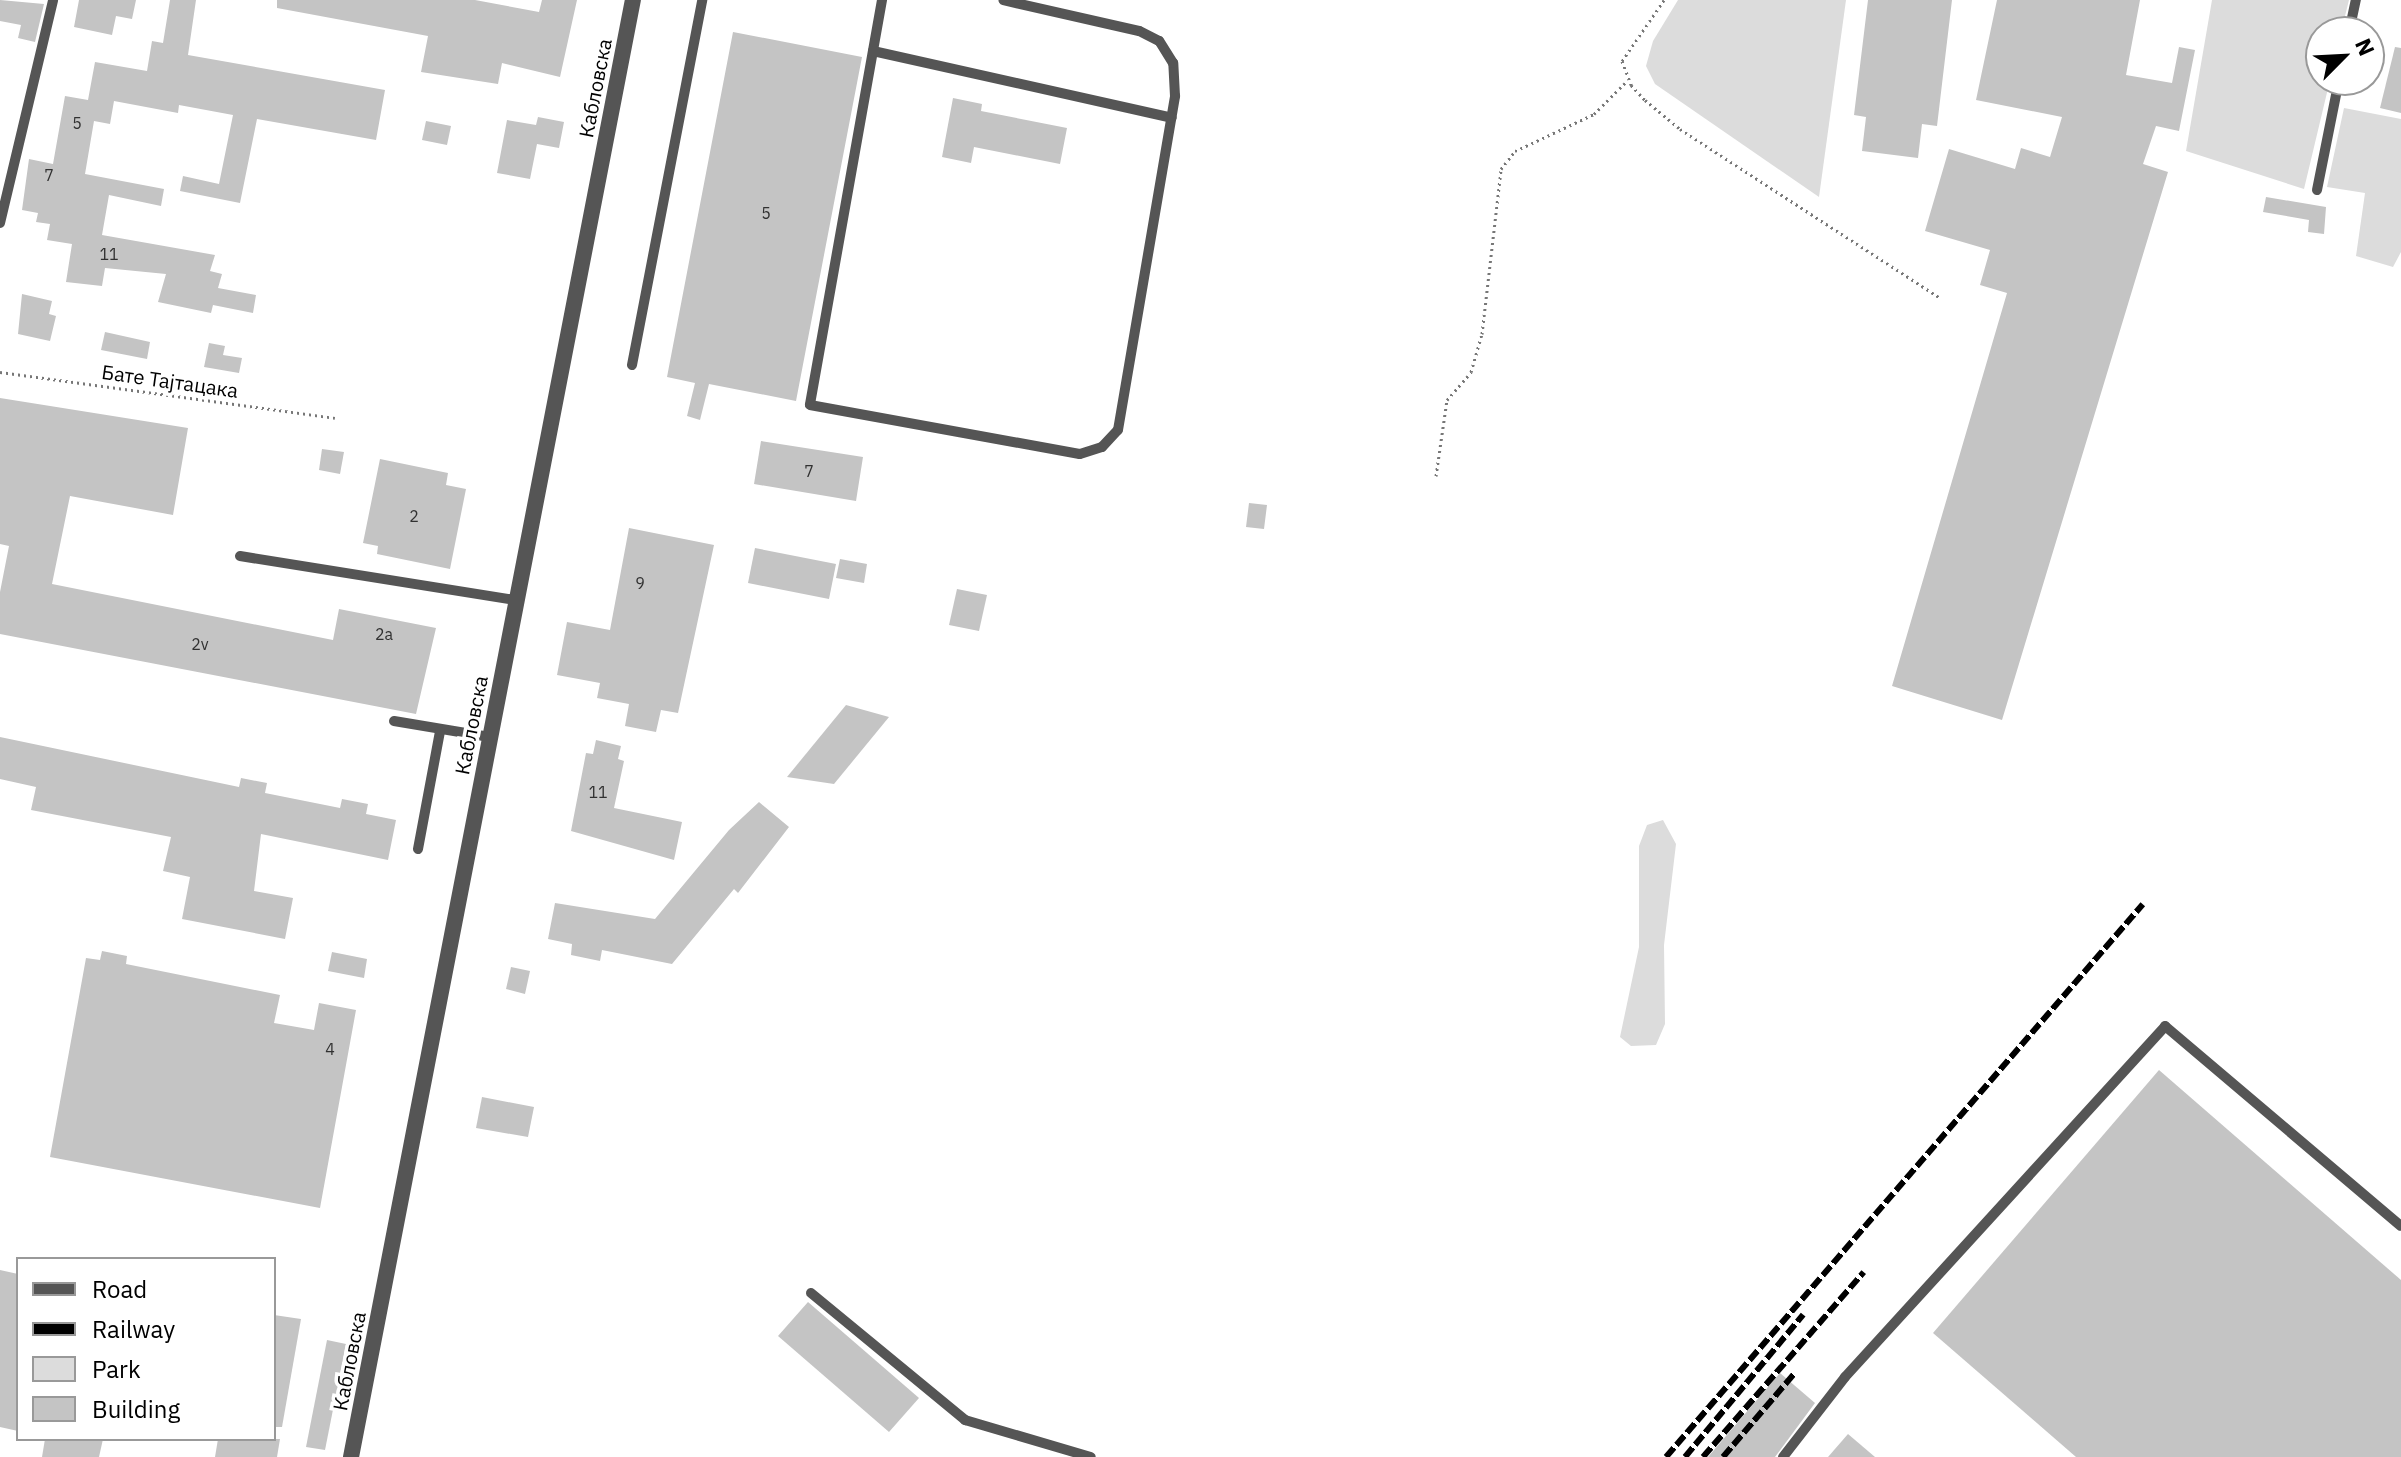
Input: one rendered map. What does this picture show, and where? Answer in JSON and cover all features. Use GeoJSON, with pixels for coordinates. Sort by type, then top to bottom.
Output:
{"type":"FeatureCollection","features":[{"type":"Feature","properties":{"kind":"street","name":"Кабловска"},"geometry":{"type":"LineString","coordinates":[[351,1457],[633,0]]}},
{"type":"Feature","properties":{"kind":"lane"},"geometry":{"type":"LineString","coordinates":[[0,223],[53,0]]}},
{"type":"Feature","properties":{"kind":"lane"},"geometry":{"type":"LineString","coordinates":[[632,365],[702,0]]}},
{"type":"Feature","properties":{"kind":"lane"},"geometry":{"type":"LineString","coordinates":[[882,0],[810,405],[1080,454],[1102,447],[1118,430],[1172,118],[1173,63],[1159,41],[1139,31],[1003,0]]}},
{"type":"Feature","properties":{"kind":"lane"},"geometry":{"type":"LineString","coordinates":[[873,51],[1172,118]]}},
{"type":"Feature","properties":{"kind":"lane"},"geometry":{"type":"LineString","coordinates":[[2317,190],[2336,96]]}},
{"type":"Feature","properties":{"kind":"lane"},"geometry":{"type":"LineString","coordinates":[[240,556],[515,600]]}},
{"type":"Feature","properties":{"kind":"lane"},"geometry":{"type":"LineString","coordinates":[[394,721],[440,732],[490,737]]}},
{"type":"Feature","properties":{"kind":"lane"},"geometry":{"type":"LineString","coordinates":[[418,849],[440,732]]}},
{"type":"Feature","properties":{"kind":"lane"},"geometry":{"type":"LineString","coordinates":[[1783,1457],[1845,1377],[2165,1026],[2401,1226]]}},
{"type":"Feature","properties":{"kind":"lane"},"geometry":{"type":"LineString","coordinates":[[811,1293],[965,1420],[1091,1457]]}},
{"type":"Feature","properties":{"kind":"path"},"geometry":{"type":"LineString","coordinates":[[1664,0],[1628,46],[1622,61],[1628,80],[1680,129],[1939,297]]}},
{"type":"Feature","properties":{"kind":"path"},"geometry":{"type":"LineString","coordinates":[[1436,476],[1447,400],[1471,372],[1482,334],[1501,169],[1515,151],[1594,114],[1628,80]]}},
{"type":"Feature","properties":{"kind":"path","name":"Бате Тајтацака"},"geometry":{"type":"LineString","coordinates":[[0,372],[335,418]]}},
{"type":"Feature","properties":{"kind":"green space"},"geometry":{"type":"Polygon","coordinates":[[[1678,0],[1846,0],[1819,197],[1655,84],[1646,66],[1653,41],[1678,0]]]}},
{"type":"Feature","properties":{"kind":"green space"},"geometry":{"type":"Polygon","coordinates":[[[2212,0],[2349,0],[2345,16],[2305,16],[2305,96],[2326,96],[2304,189],[2186,151],[2212,0]]]}},
{"type":"Feature","properties":{"kind":"green space"},"geometry":{"type":"Polygon","coordinates":[[[2344,108],[2401,119],[2401,252],[2393,267],[2356,256],[2365,193],[2327,187],[2344,108]]]}},
{"type":"Feature","properties":{"kind":"green space"},"geometry":{"type":"Polygon","coordinates":[[[1663,820],[1676,844],[1664,945],[1665,1024],[1656,1045],[1631,1046],[1620,1037],[1639,947],[1639,846],[1647,825],[1663,820]]]}},
{"type":"Feature","properties":{"kind":"building"},"geometry":{"type":"Polygon","coordinates":[[[0,0],[44,4],[35,42],[18,38],[21,25],[0,21],[0,0]]]}},
{"type":"Feature","properties":{"kind":"building"},"geometry":{"type":"Polygon","coordinates":[[[79,0],[136,0],[132,19],[116,16],[112,35],[74,27],[79,0]]]}},
{"type":"Feature","properties":{"kind":"building"},"geometry":{"type":"Polygon","coordinates":[[[170,0],[196,0],[188,55],[385,90],[376,140],[257,119],[240,203],[180,191],[183,176],[219,184],[233,115],[179,105],[178,113],[114,101],[110,124],[94,121],[85,174],[164,189],[161,206],[109,195],[102,235],[215,255],[210,271],[222,274],[218,288],[256,295],[253,313],[213,305],[211,313],[158,302],[166,274],[105,268],[102,286],[66,282],[72,244],[47,240],[50,224],[36,222],[38,213],[22,210],[29,159],[53,164],[65,96],[88,100],[95,62],[147,71],[152,41],[163,43],[170,0]]]}},
{"type":"Feature","properties":{"kind":"building"},"geometry":{"type":"Polygon","coordinates":[[[277,0],[475,0],[539,12],[542,0],[577,0],[560,77],[502,63],[498,84],[421,72],[428,36],[277,8],[277,0]]]}},
{"type":"Feature","properties":{"kind":"building"},"geometry":{"type":"Polygon","coordinates":[[[1868,0],[1952,0],[1937,126],[1922,124],[1918,158],[1862,151],[1866,117],[1854,115],[1868,0]]]}},
{"type":"Feature","properties":{"kind":"building"},"geometry":{"type":"Polygon","coordinates":[[[1997,0],[2140,0],[2126,75],[2172,83],[2179,47],[2195,50],[2179,131],[2156,126],[2143,164],[2168,172],[2002,720],[1892,686],[2007,293],[1980,285],[1990,250],[1925,231],[1949,149],[2015,169],[2021,148],[2050,157],[2062,117],[1976,100],[1997,0]]]}},
{"type":"Feature","properties":{"kind":"building"},"geometry":{"type":"Polygon","coordinates":[[[733,32],[862,57],[796,401],[709,384],[700,420],[687,416],[695,383],[667,377],[733,32]]]}},
{"type":"Feature","properties":{"kind":"building"},"geometry":{"type":"Polygon","coordinates":[[[2395,47],[2401,48],[2401,113],[2380,108],[2395,47]]]}},
{"type":"Feature","properties":{"kind":"building"},"geometry":{"type":"Polygon","coordinates":[[[953,98],[982,104],[981,111],[1067,128],[1060,164],[974,147],[971,163],[942,157],[953,98]]]}},
{"type":"Feature","properties":{"kind":"building"},"geometry":{"type":"Polygon","coordinates":[[[538,117],[564,122],[559,148],[537,144],[530,179],[497,173],[507,120],[536,125],[538,117]]]}},
{"type":"Feature","properties":{"kind":"building"},"geometry":{"type":"Polygon","coordinates":[[[426,121],[451,126],[447,145],[422,140],[426,121]]]}},
{"type":"Feature","properties":{"kind":"building"},"geometry":{"type":"Polygon","coordinates":[[[2266,197],[2326,207],[2324,234],[2308,232],[2309,220],[2263,212],[2266,197]]]}},
{"type":"Feature","properties":{"kind":"building"},"geometry":{"type":"Polygon","coordinates":[[[22,294],[52,301],[49,314],[56,316],[50,341],[18,334],[22,294]]]}},
{"type":"Feature","properties":{"kind":"building"},"geometry":{"type":"Polygon","coordinates":[[[105,332],[150,342],[147,359],[101,350],[105,332]]]}},
{"type":"Feature","properties":{"kind":"building"},"geometry":{"type":"Polygon","coordinates":[[[209,343],[225,346],[223,355],[242,358],[239,373],[204,367],[209,343]]]}},
{"type":"Feature","properties":{"kind":"building"},"geometry":{"type":"Polygon","coordinates":[[[0,398],[188,428],[173,515],[70,496],[52,584],[333,640],[339,609],[436,628],[416,714],[0,634],[0,592],[9,546],[0,544],[0,398]]]}},
{"type":"Feature","properties":{"kind":"building"},"geometry":{"type":"Polygon","coordinates":[[[761,441],[863,457],[856,501],[754,484],[761,441]]]}},
{"type":"Feature","properties":{"kind":"building"},"geometry":{"type":"Polygon","coordinates":[[[322,449],[344,452],[340,474],[319,470],[322,449]]]}},
{"type":"Feature","properties":{"kind":"building"},"geometry":{"type":"Polygon","coordinates":[[[380,459],[448,473],[446,485],[466,489],[450,569],[377,554],[378,546],[363,543],[380,459]]]}},
{"type":"Feature","properties":{"kind":"building"},"geometry":{"type":"Polygon","coordinates":[[[1249,503],[1267,505],[1264,529],[1246,527],[1249,503]]]}},
{"type":"Feature","properties":{"kind":"building"},"geometry":{"type":"Polygon","coordinates":[[[629,528],[714,545],[678,713],[661,710],[656,732],[625,726],[629,704],[597,698],[600,683],[557,675],[567,622],[610,630],[629,528]]]}},
{"type":"Feature","properties":{"kind":"building"},"geometry":{"type":"Polygon","coordinates":[[[755,548],[836,564],[829,599],[748,583],[755,548]]]}},
{"type":"Feature","properties":{"kind":"building"},"geometry":{"type":"Polygon","coordinates":[[[840,559],[867,564],[864,583],[836,578],[840,559]]]}},
{"type":"Feature","properties":{"kind":"building"},"geometry":{"type":"Polygon","coordinates":[[[957,589],[987,595],[979,631],[949,625],[957,589]]]}},
{"type":"Feature","properties":{"kind":"building"},"geometry":{"type":"Polygon","coordinates":[[[846,705],[889,717],[834,784],[787,777],[846,705]]]}},
{"type":"Feature","properties":{"kind":"building"},"geometry":{"type":"Polygon","coordinates":[[[0,737],[239,787],[241,778],[267,783],[265,793],[340,808],[342,799],[368,804],[366,814],[396,820],[388,860],[261,834],[254,891],[293,898],[285,939],[182,919],[190,877],[163,871],[171,837],[31,810],[36,787],[0,779],[0,737]]]}},
{"type":"Feature","properties":{"kind":"building"},"geometry":{"type":"Polygon","coordinates":[[[596,740],[621,746],[618,759],[624,761],[614,808],[682,822],[674,860],[571,831],[586,753],[593,754],[596,740]]]}},
{"type":"Feature","properties":{"kind":"building"},"geometry":{"type":"Polygon","coordinates":[[[759,802],[789,827],[738,893],[734,889],[672,964],[602,950],[600,961],[571,955],[572,944],[548,939],[555,903],[655,919],[729,830],[759,802]]]}},
{"type":"Feature","properties":{"kind":"building"},"geometry":{"type":"Polygon","coordinates":[[[102,951],[127,956],[126,964],[280,995],[274,1023],[314,1030],[319,1003],[356,1010],[320,1208],[50,1157],[86,958],[100,960],[102,951]]]}},
{"type":"Feature","properties":{"kind":"building"},"geometry":{"type":"Polygon","coordinates":[[[332,952],[367,959],[364,978],[328,971],[332,952]]]}},
{"type":"Feature","properties":{"kind":"building"},"geometry":{"type":"Polygon","coordinates":[[[511,967],[530,971],[525,994],[506,989],[511,967]]]}},
{"type":"Feature","properties":{"kind":"building"},"geometry":{"type":"Polygon","coordinates":[[[2159,1070],[2401,1280],[2401,1457],[2076,1457],[1933,1333],[2159,1070]]]}},
{"type":"Feature","properties":{"kind":"building"},"geometry":{"type":"Polygon","coordinates":[[[482,1097],[534,1107],[528,1137],[476,1128],[482,1097]]]}},
{"type":"Feature","properties":{"kind":"building"},"geometry":{"type":"Polygon","coordinates":[[[0,1270],[16,1274],[16,1431],[0,1427],[0,1270]]]}},
{"type":"Feature","properties":{"kind":"building"},"geometry":{"type":"Polygon","coordinates":[[[808,1302],[919,1398],[889,1432],[778,1336],[808,1302]]]}},
{"type":"Feature","properties":{"kind":"building"},"geometry":{"type":"Polygon","coordinates":[[[276,1315],[301,1319],[282,1427],[276,1427],[276,1315]]]}},
{"type":"Feature","properties":{"kind":"building"},"geometry":{"type":"Polygon","coordinates":[[[327,1340],[346,1344],[325,1450],[306,1447],[327,1340]]]}},
{"type":"Feature","properties":{"kind":"building"},"geometry":{"type":"Polygon","coordinates":[[[1780,1373],[1815,1403],[1775,1457],[1708,1457],[1780,1373]]]}},
{"type":"Feature","properties":{"kind":"building"},"geometry":{"type":"Polygon","coordinates":[[[1848,1434],[1875,1457],[1828,1457],[1848,1434]]]}},
{"type":"Feature","properties":{"kind":"building"},"geometry":{"type":"Polygon","coordinates":[[[280,1439],[277,1457],[215,1457],[218,1441],[280,1439]]]}},
{"type":"Feature","properties":{"kind":"building"},"geometry":{"type":"Polygon","coordinates":[[[45,1441],[103,1441],[99,1457],[42,1457],[45,1441]]]}},
{"type":"Feature","properties":{"kind":"railway"},"geometry":{"type":"LineString","coordinates":[[1666,1457],[2143,904]]}},
{"type":"Feature","properties":{"kind":"railway"},"geometry":{"type":"LineString","coordinates":[[1703,1457],[1864,1272]]}},
{"type":"Feature","properties":{"kind":"railway"},"geometry":{"type":"LineString","coordinates":[[1685,1457],[1803,1315]]}},
{"type":"Feature","properties":{"kind":"railway"},"geometry":{"type":"LineString","coordinates":[[1723,1457],[1794,1374]]}}]}
